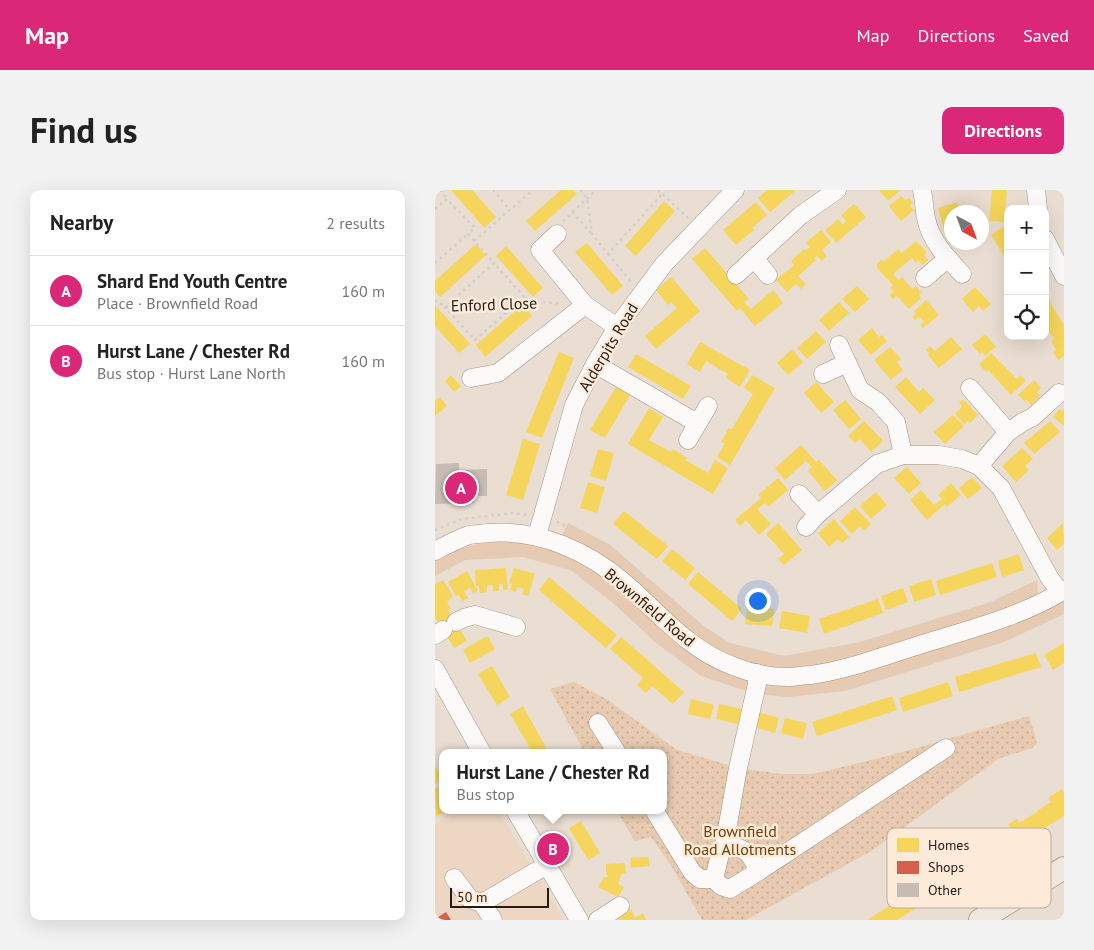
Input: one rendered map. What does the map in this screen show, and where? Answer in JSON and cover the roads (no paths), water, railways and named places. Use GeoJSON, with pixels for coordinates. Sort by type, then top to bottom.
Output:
{"type":"FeatureCollection","features":[{"type":"Feature","properties":{"kind":"main road"},"geometry":{"type":"LineString","coordinates":[[1051,876],[1064,868]]}},
{"type":"Feature","properties":{"kind":"main road"},"geometry":{"type":"LineString","coordinates":[[980,920],[999,908]]}},
{"type":"Feature","properties":{"kind":"street","name":"Alderpits Road"},"geometry":{"type":"LineString","coordinates":[[537,536],[574,405],[595,364],[617,327],[664,264],[735,190]]}},
{"type":"Feature","properties":{"kind":"street"},"geometry":{"type":"LineString","coordinates":[[736,275],[801,215],[837,190]]}},
{"type":"Feature","properties":{"kind":"street"},"geometry":{"type":"LineString","coordinates":[[922,190],[926,219],[931,235],[962,274]]}},
{"type":"Feature","properties":{"kind":"street"},"geometry":{"type":"LineString","coordinates":[[1036,190],[1038,205]]}},
{"type":"Feature","properties":{"kind":"street"},"geometry":{"type":"LineString","coordinates":[[557,234],[540,250],[585,305],[617,327]]}},
{"type":"Feature","properties":{"kind":"street"},"geometry":{"type":"LineString","coordinates":[[1049,247],[1064,276]]}},
{"type":"Feature","properties":{"kind":"street"},"geometry":{"type":"LineString","coordinates":[[925,278],[948,258]]}},
{"type":"Feature","properties":{"kind":"street"},"geometry":{"type":"LineString","coordinates":[[755,259],[768,275]]}},
{"type":"Feature","properties":{"kind":"street"},"geometry":{"type":"LineString","coordinates":[[471,378],[498,373],[585,305]]}},
{"type":"Feature","properties":{"kind":"street"},"geometry":{"type":"LineString","coordinates":[[839,345],[860,390],[878,402],[896,422],[903,455]]}},
{"type":"Feature","properties":{"kind":"street"},"geometry":{"type":"LineString","coordinates":[[823,374],[847,363]]}},
{"type":"Feature","properties":{"kind":"street"},"geometry":{"type":"LineString","coordinates":[[595,364],[697,424]]}},
{"type":"Feature","properties":{"kind":"street"},"geometry":{"type":"LineString","coordinates":[[971,388],[1008,432]]}},
{"type":"Feature","properties":{"kind":"street"},"geometry":{"type":"LineString","coordinates":[[979,466],[1008,432],[1033,417],[1059,393]]}},
{"type":"Feature","properties":{"kind":"street"},"geometry":{"type":"LineString","coordinates":[[688,440],[708,406]]}},
{"type":"Feature","properties":{"kind":"street"},"geometry":{"type":"LineString","coordinates":[[806,527],[818,514],[877,464],[903,455],[938,455],[962,459],[979,466],[1001,488],[1049,577],[1062,591]]}},
{"type":"Feature","properties":{"kind":"street"},"geometry":{"type":"LineString","coordinates":[[799,494],[818,514]]}},
{"type":"Feature","properties":{"kind":"street","name":"Brownfield Road"},"geometry":{"type":"LineString","coordinates":[[435,551],[470,535],[502,532],[537,536],[583,554],[606,568],[626,584],[688,642],[710,656],[757,674],[789,678],[837,671],[1012,615],[1062,591]]}},
{"type":"Feature","properties":{"kind":"street"},"geometry":{"type":"LineString","coordinates":[[445,629],[464,618],[475,615],[515,627]]}},
{"type":"Feature","properties":{"kind":"street"},"geometry":{"type":"LineString","coordinates":[[435,669],[481,749]]}},
{"type":"Feature","properties":{"kind":"street"},"geometry":{"type":"LineString","coordinates":[[714,879],[720,854],[724,846],[757,674]]}},
{"type":"Feature","properties":{"kind":"street"},"geometry":{"type":"LineString","coordinates":[[598,723],[614,749]]}},
{"type":"Feature","properties":{"kind":"street"},"geometry":{"type":"LineString","coordinates":[[657,814],[699,879],[714,879],[721,886],[730,889],[946,748]]}},
{"type":"Feature","properties":{"kind":"street"},"geometry":{"type":"LineString","coordinates":[[517,814],[579,920]]}},
{"type":"Feature","properties":{"kind":"street"},"geometry":{"type":"LineString","coordinates":[[724,846],[736,847],[749,852],[759,871]]}},
{"type":"Feature","properties":{"kind":"street"},"geometry":{"type":"LineString","coordinates":[[482,903],[547,865]]}},
{"type":"Feature","properties":{"kind":"street"},"geometry":{"type":"LineString","coordinates":[[454,878],[470,899],[482,903],[493,920]]}},
{"type":"Feature","properties":{"kind":"street"},"geometry":{"type":"LineString","coordinates":[[598,920],[620,906]]}},
{"type":"Feature","properties":{"kind":"place","name":"Shard End Youth Centre"},"geometry":{"type":"Point","coordinates":[461,488]}},
{"type":"Feature","properties":{"kind":"place","name":"Hurst Lane / Chester Rd"},"geometry":{"type":"Point","coordinates":[553,849]}},
{"type":"Feature","properties":{"kind":"park label","name":"Brownfield Road Allotments"},"geometry":{"type":"Point","coordinates":[740,840]}}]}
